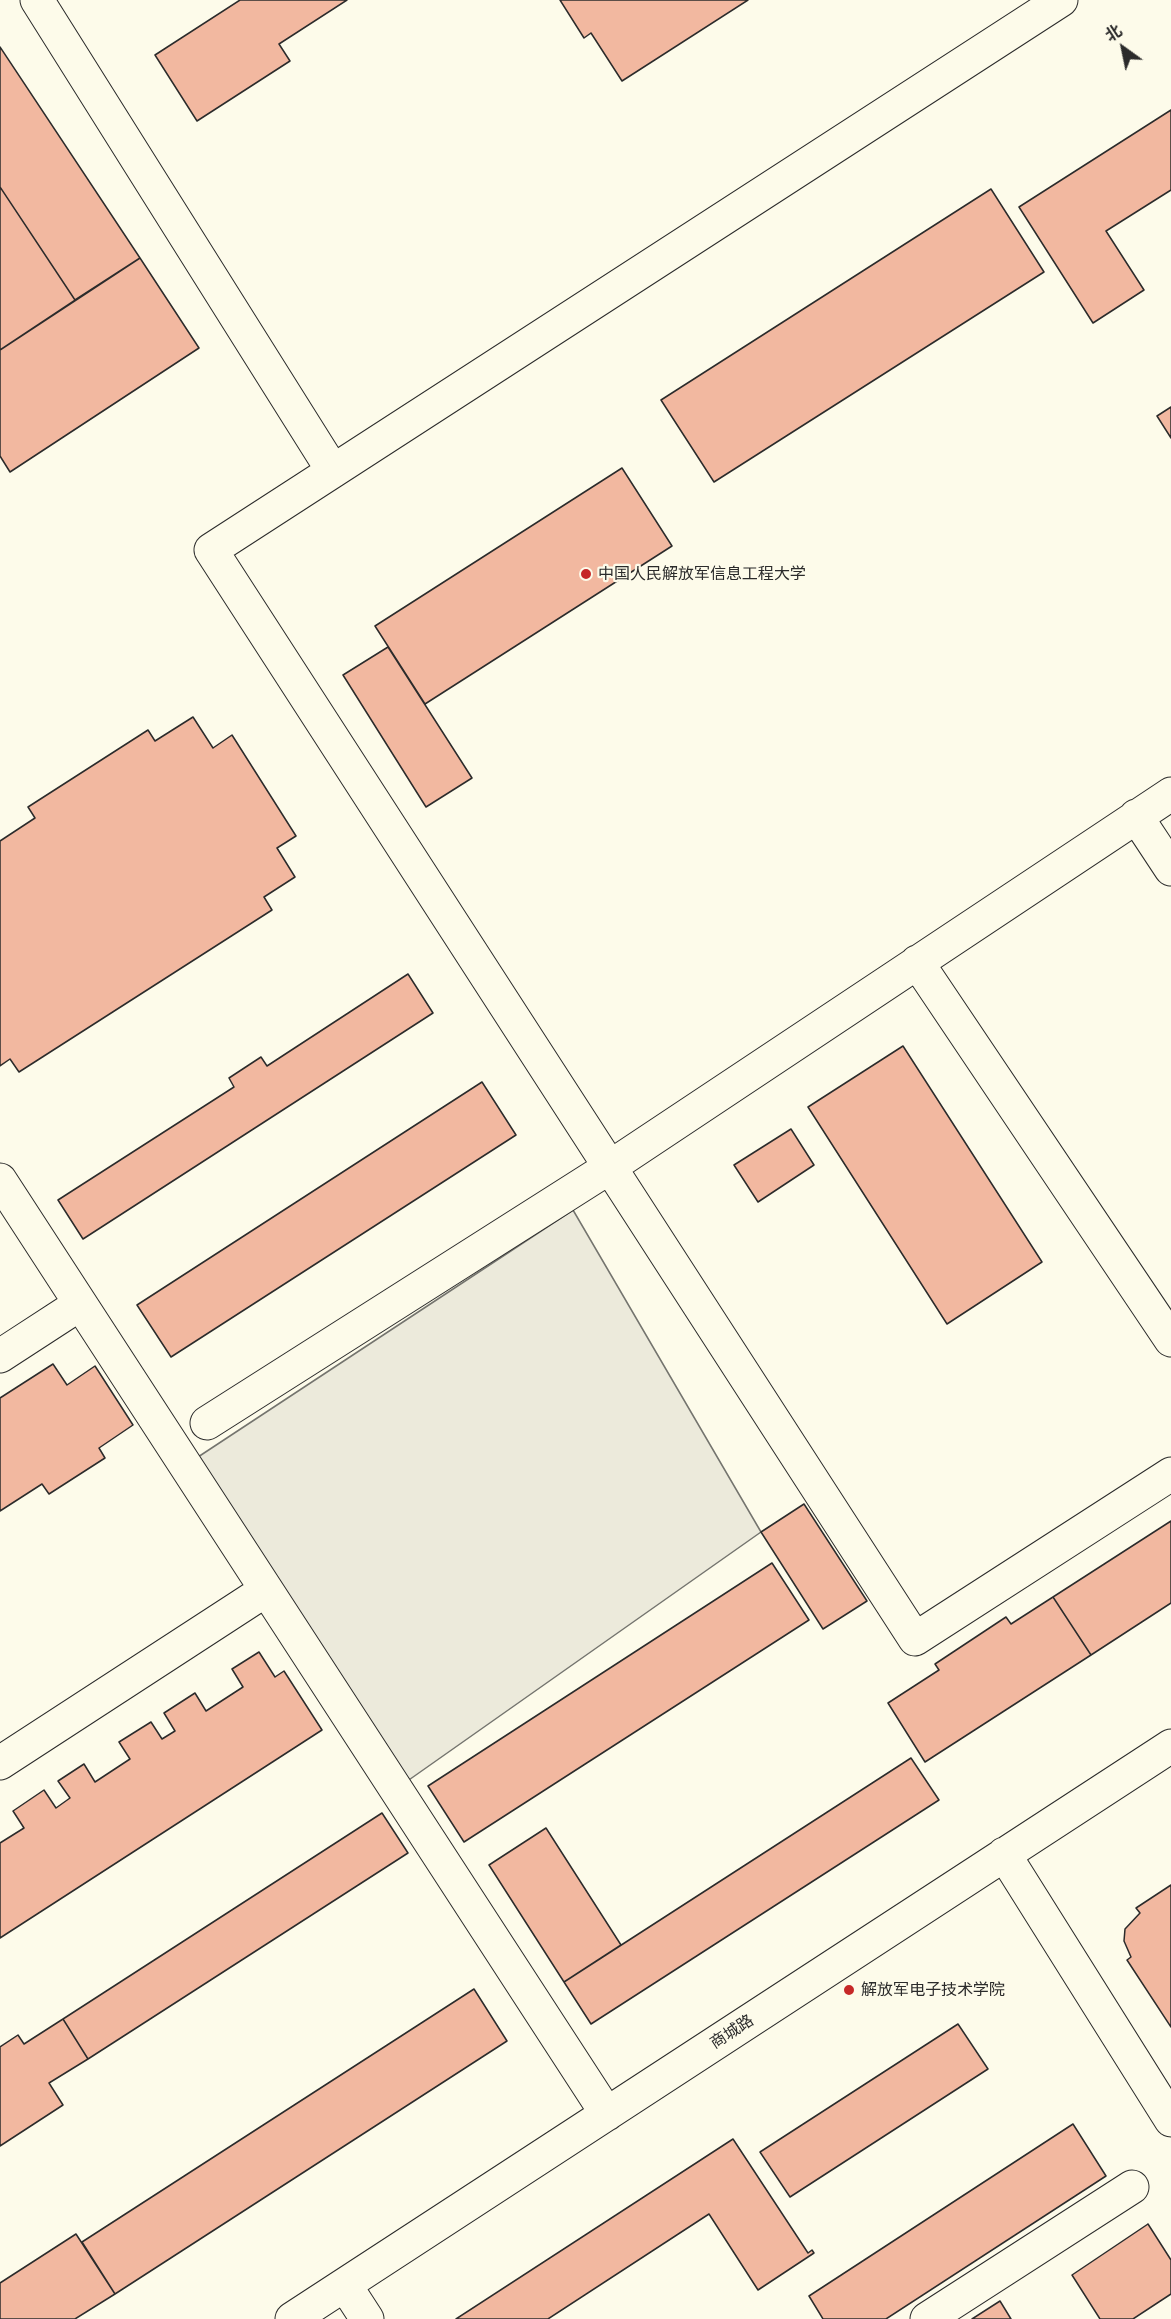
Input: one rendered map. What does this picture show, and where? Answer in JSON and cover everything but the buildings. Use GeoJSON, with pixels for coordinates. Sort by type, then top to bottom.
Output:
{"type":"FeatureCollection","features":[{"type":"Feature","properties":{"kind":"street"},"geometry":{"type":"LineString","coordinates":[[36,0],[333,471]]}},
{"type":"Feature","properties":{"kind":"street"},"geometry":{"type":"LineString","coordinates":[[1061,0],[211,550],[915,1639],[1171,1474]]}},
{"type":"Feature","properties":{"kind":"street"},"geometry":{"type":"LineString","coordinates":[[207,1423],[610,1167],[1171,794]]}},
{"type":"Feature","properties":{"kind":"street"},"geometry":{"type":"LineString","coordinates":[[1136,816],[1171,869]]}},
{"type":"Feature","properties":{"kind":"street"},"geometry":{"type":"LineString","coordinates":[[917,962],[1171,1340]]}},
{"type":"Feature","properties":{"kind":"street"},"geometry":{"type":"LineString","coordinates":[[0,1180],[607,2114]]}},
{"type":"Feature","properties":{"kind":"street"},"geometry":{"type":"LineString","coordinates":[[0,1356],[80,1304]]}},
{"type":"Feature","properties":{"kind":"street"},"geometry":{"type":"LineString","coordinates":[[0,1762],[266,1590]]}},
{"type":"Feature","properties":{"kind":"street","name":"商城路"},"geometry":{"type":"LineString","coordinates":[[292,2319],[1171,1746]]}},
{"type":"Feature","properties":{"kind":"street"},"geometry":{"type":"LineString","coordinates":[[1004,1854],[1171,2120]]}},
{"type":"Feature","properties":{"kind":"street"},"geometry":{"type":"LineString","coordinates":[[927,2319],[1132,2187]]}},
{"type":"Feature","properties":{"kind":"street"},"geometry":{"type":"LineString","coordinates":[[345,2285],[367,2319]]}},
{"type":"Feature","properties":{"kind":"shaded area"},"geometry":{"type":"Polygon","coordinates":[[[573,1210],[761,1532],[406,1782],[198,1457],[573,1210]]]}},
{"type":"Feature","properties":{"kind":"place","name":"中国人民解放军信息工程大学"},"geometry":{"type":"Point","coordinates":[586,574]}},
{"type":"Feature","properties":{"kind":"place","name":"解放军电子技术学院"},"geometry":{"type":"Point","coordinates":[849,1990]}}]}
